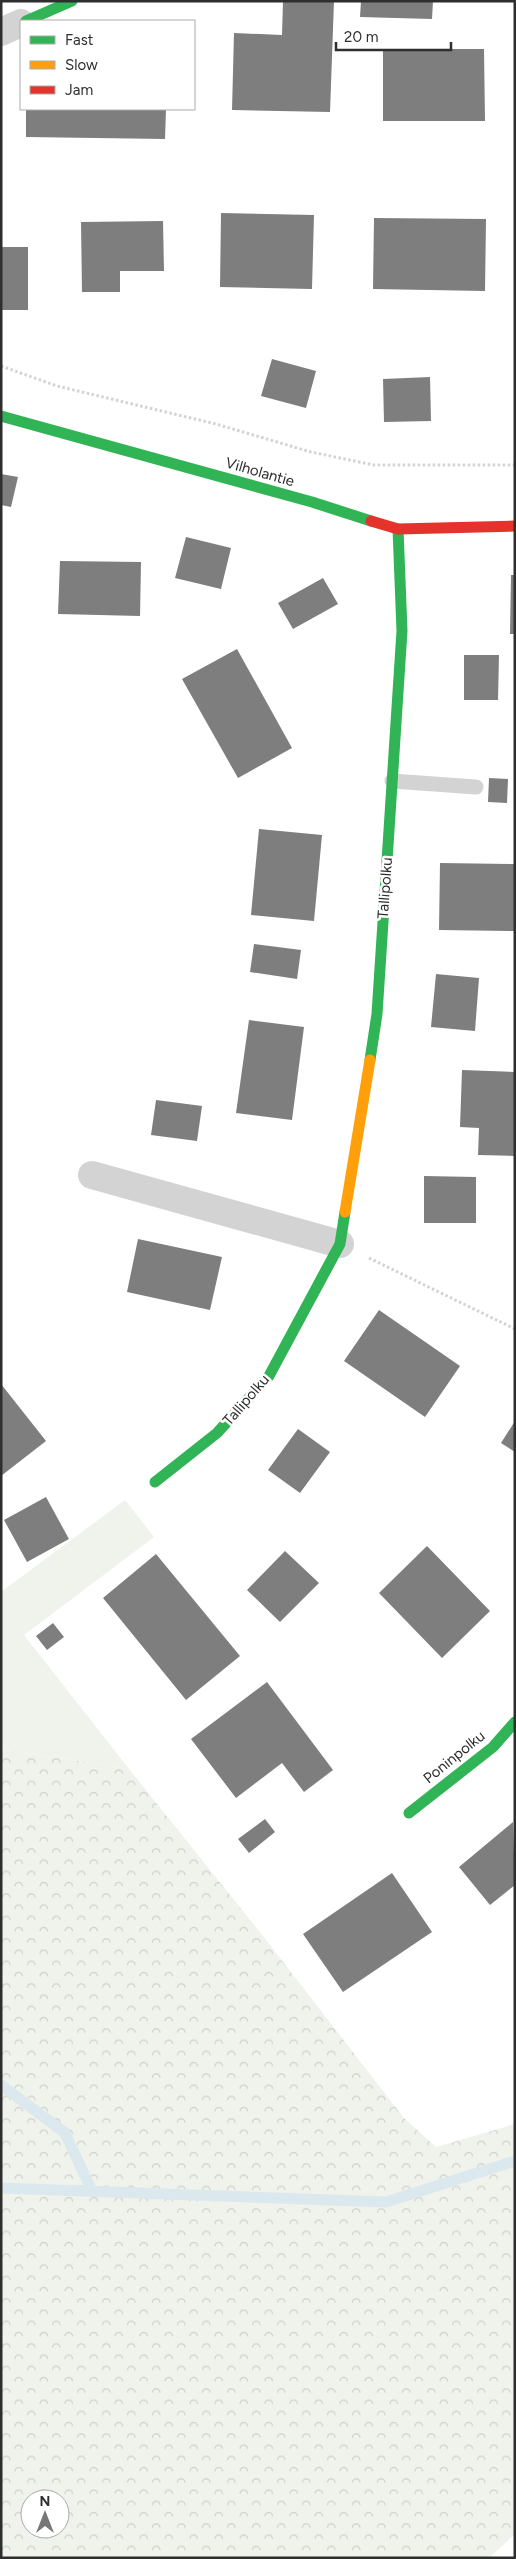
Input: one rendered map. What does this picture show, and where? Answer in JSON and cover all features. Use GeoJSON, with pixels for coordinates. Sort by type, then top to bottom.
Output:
{"type":"FeatureCollection","features":[{"type":"Feature","properties":{"kind":"street"},"geometry":{"type":"LineString","coordinates":[[28,20],[72,1]]}},
{"type":"Feature","properties":{"kind":"street"},"geometry":{"type":"LineString","coordinates":[[1,32],[20,23]]}},
{"type":"Feature","properties":{"kind":"street","name":"Vilholantie"},"geometry":{"type":"LineString","coordinates":[[1,416],[312,502],[398,529],[515,526]]}},
{"type":"Feature","properties":{"kind":"street","name":"Tallipolku"},"geometry":{"type":"LineString","coordinates":[[155,1482],[217,1433],[269,1376],[340,1244],[377,1014],[402,631],[398,529]]}},
{"type":"Feature","properties":{"kind":"street"},"geometry":{"type":"LineString","coordinates":[[92,1175],[340,1244]]}},
{"type":"Feature","properties":{"kind":"street","name":"Poninpolku"},"geometry":{"type":"LineString","coordinates":[[408,1813],[493,1747],[515,1722]]}},
{"type":"Feature","properties":{"kind":"lane"},"geometry":{"type":"LineString","coordinates":[[392,781],[476,787]]}},
{"type":"Feature","properties":{"kind":"path"},"geometry":{"type":"LineString","coordinates":[[1,366],[57,386],[216,424],[311,452],[374,465],[515,465]]}},
{"type":"Feature","properties":{"kind":"path"},"geometry":{"type":"LineString","coordinates":[[340,1244],[515,1329]]}},
{"type":"Feature","properties":{"kind":"green space"},"geometry":{"type":"Polygon","coordinates":[[[125,1500],[154,1537],[24,1635],[129,1769],[1,1749],[1,1592],[125,1500]]]}},
{"type":"Feature","properties":{"kind":"green space"},"geometry":{"type":"Polygon","coordinates":[[[1,1749],[129,1769],[263,1936],[404,2118],[436,2147],[515,2124],[515,2534],[489,2558],[1,2558],[1,1749]]]}},
{"type":"Feature","properties":{"kind":"building"},"geometry":{"type":"Polygon","coordinates":[[[283,1],[334,1],[330,112],[232,110],[234,33],[282,35],[283,1]]]}},
{"type":"Feature","properties":{"kind":"building"},"geometry":{"type":"Polygon","coordinates":[[[361,1],[433,1],[432,19],[360,17],[361,1]]]}},
{"type":"Feature","properties":{"kind":"building"},"geometry":{"type":"Polygon","coordinates":[[[383,49],[484,49],[485,121],[383,121],[383,49]]]}},
{"type":"Feature","properties":{"kind":"building"},"geometry":{"type":"Polygon","coordinates":[[[26,110],[166,110],[165,139],[26,137],[26,110]]]}},
{"type":"Feature","properties":{"kind":"building"},"geometry":{"type":"Polygon","coordinates":[[[221,213],[314,215],[312,289],[220,287],[221,213]]]}},
{"type":"Feature","properties":{"kind":"building"},"geometry":{"type":"Polygon","coordinates":[[[374,218],[486,219],[485,291],[373,289],[374,218]]]}},
{"type":"Feature","properties":{"kind":"building"},"geometry":{"type":"Polygon","coordinates":[[[163,221],[164,271],[120,271],[120,292],[82,292],[81,222],[163,221]]]}},
{"type":"Feature","properties":{"kind":"building"},"geometry":{"type":"Polygon","coordinates":[[[1,247],[28,247],[28,310],[1,310],[1,247]]]}},
{"type":"Feature","properties":{"kind":"building"},"geometry":{"type":"Polygon","coordinates":[[[272,359],[316,371],[306,408],[261,396],[272,359]]]}},
{"type":"Feature","properties":{"kind":"building"},"geometry":{"type":"Polygon","coordinates":[[[430,377],[431,421],[384,422],[383,379],[430,377]]]}},
{"type":"Feature","properties":{"kind":"building"},"geometry":{"type":"Polygon","coordinates":[[[1,474],[18,477],[11,507],[1,505],[1,474]]]}},
{"type":"Feature","properties":{"kind":"building"},"geometry":{"type":"Polygon","coordinates":[[[186,537],[231,548],[221,589],[175,578],[186,537]]]}},
{"type":"Feature","properties":{"kind":"building"},"geometry":{"type":"Polygon","coordinates":[[[60,561],[141,562],[140,616],[58,614],[60,561]]]}},
{"type":"Feature","properties":{"kind":"building"},"geometry":{"type":"Polygon","coordinates":[[[511,575],[515,575],[515,634],[510,634],[511,575]]]}},
{"type":"Feature","properties":{"kind":"building"},"geometry":{"type":"Polygon","coordinates":[[[323,578],[338,604],[293,629],[278,603],[323,578]]]}},
{"type":"Feature","properties":{"kind":"building"},"geometry":{"type":"Polygon","coordinates":[[[237,649],[292,748],[238,778],[182,679],[237,649]]]}},
{"type":"Feature","properties":{"kind":"building"},"geometry":{"type":"Polygon","coordinates":[[[464,655],[499,655],[498,700],[464,700],[464,655]]]}},
{"type":"Feature","properties":{"kind":"building"},"geometry":{"type":"Polygon","coordinates":[[[489,778],[508,779],[507,803],[488,802],[489,778]]]}},
{"type":"Feature","properties":{"kind":"building"},"geometry":{"type":"Polygon","coordinates":[[[259,829],[322,835],[314,921],[251,915],[259,829]]]}},
{"type":"Feature","properties":{"kind":"building"},"geometry":{"type":"Polygon","coordinates":[[[440,863],[515,864],[515,931],[439,930],[440,863]]]}},
{"type":"Feature","properties":{"kind":"building"},"geometry":{"type":"Polygon","coordinates":[[[254,944],[301,950],[297,979],[250,972],[254,944]]]}},
{"type":"Feature","properties":{"kind":"building"},"geometry":{"type":"Polygon","coordinates":[[[436,974],[479,978],[475,1031],[431,1027],[436,974]]]}},
{"type":"Feature","properties":{"kind":"building"},"geometry":{"type":"Polygon","coordinates":[[[249,1020],[304,1027],[292,1120],[236,1113],[249,1020]]]}},
{"type":"Feature","properties":{"kind":"building"},"geometry":{"type":"Polygon","coordinates":[[[462,1070],[515,1072],[515,1156],[478,1155],[479,1128],[460,1127],[462,1070]]]}},
{"type":"Feature","properties":{"kind":"building"},"geometry":{"type":"Polygon","coordinates":[[[156,1100],[202,1106],[197,1141],[151,1135],[156,1100]]]}},
{"type":"Feature","properties":{"kind":"building"},"geometry":{"type":"Polygon","coordinates":[[[424,1176],[476,1177],[476,1223],[424,1223],[424,1176]]]}},
{"type":"Feature","properties":{"kind":"building"},"geometry":{"type":"Polygon","coordinates":[[[138,1239],[222,1257],[210,1310],[127,1292],[138,1239]]]}},
{"type":"Feature","properties":{"kind":"building"},"geometry":{"type":"Polygon","coordinates":[[[379,1310],[460,1366],[425,1417],[344,1361],[379,1310]]]}},
{"type":"Feature","properties":{"kind":"building"},"geometry":{"type":"Polygon","coordinates":[[[1,1384],[46,1441],[1,1476],[1,1384]]]}},
{"type":"Feature","properties":{"kind":"building"},"geometry":{"type":"Polygon","coordinates":[[[515,1421],[515,1452],[501,1443],[515,1421]]]}},
{"type":"Feature","properties":{"kind":"building"},"geometry":{"type":"Polygon","coordinates":[[[298,1429],[330,1452],[300,1493],[268,1470],[298,1429]]]}},
{"type":"Feature","properties":{"kind":"building"},"geometry":{"type":"Polygon","coordinates":[[[46,1497],[69,1539],[27,1562],[4,1520],[46,1497]]]}},
{"type":"Feature","properties":{"kind":"building"},"geometry":{"type":"Polygon","coordinates":[[[427,1546],[490,1611],[442,1658],[379,1593],[427,1546]]]}},
{"type":"Feature","properties":{"kind":"building"},"geometry":{"type":"Polygon","coordinates":[[[285,1551],[319,1583],[280,1622],[247,1590],[285,1551]]]}},
{"type":"Feature","properties":{"kind":"building"},"geometry":{"type":"Polygon","coordinates":[[[156,1554],[240,1656],[186,1700],[103,1598],[156,1554]]]}},
{"type":"Feature","properties":{"kind":"building"},"geometry":{"type":"Polygon","coordinates":[[[53,1623],[64,1637],[47,1650],[36,1636],[53,1623]]]}},
{"type":"Feature","properties":{"kind":"building"},"geometry":{"type":"Polygon","coordinates":[[[267,1682],[333,1770],[304,1792],[282,1763],[236,1798],[191,1739],[267,1682]]]}},
{"type":"Feature","properties":{"kind":"building"},"geometry":{"type":"Polygon","coordinates":[[[265,1819],[275,1832],[249,1853],[238,1839],[265,1819]]]}},
{"type":"Feature","properties":{"kind":"building"},"geometry":{"type":"Polygon","coordinates":[[[513,1822],[515,1885],[490,1905],[459,1867],[513,1822]]]}},
{"type":"Feature","properties":{"kind":"building"},"geometry":{"type":"Polygon","coordinates":[[[392,1873],[432,1932],[343,1992],[303,1934],[392,1873]]]}},
{"type":"Feature","properties":{"kind":"waterway"},"geometry":{"type":"LineString","coordinates":[[1,2085],[65,2133],[92,2191]]}},
{"type":"Feature","properties":{"kind":"waterway"},"geometry":{"type":"LineString","coordinates":[[1,2188],[386,2202],[515,2161]]}},
{"type":"Feature","properties":{"kind":"traffic: fast"},"geometry":{"type":"LineString","coordinates":[[28,20],[72,1]]}},
{"type":"Feature","properties":{"kind":"traffic: fast"},"geometry":{"type":"LineString","coordinates":[[1,416],[312,502],[371,521]]}},
{"type":"Feature","properties":{"kind":"traffic: fast"},"geometry":{"type":"LineString","coordinates":[[370,1060],[377,1014],[402,631],[398,529]]}},
{"type":"Feature","properties":{"kind":"traffic: fast"},"geometry":{"type":"LineString","coordinates":[[155,1482],[217,1433],[269,1376],[340,1244],[345,1212]]}},
{"type":"Feature","properties":{"kind":"traffic: fast"},"geometry":{"type":"LineString","coordinates":[[409,1813],[493,1747],[515,1722]]}},
{"type":"Feature","properties":{"kind":"traffic: slow"},"geometry":{"type":"LineString","coordinates":[[345,1212],[370,1060]]}},
{"type":"Feature","properties":{"kind":"traffic: jam"},"geometry":{"type":"LineString","coordinates":[[371,521],[398,529],[515,526]]}}]}
